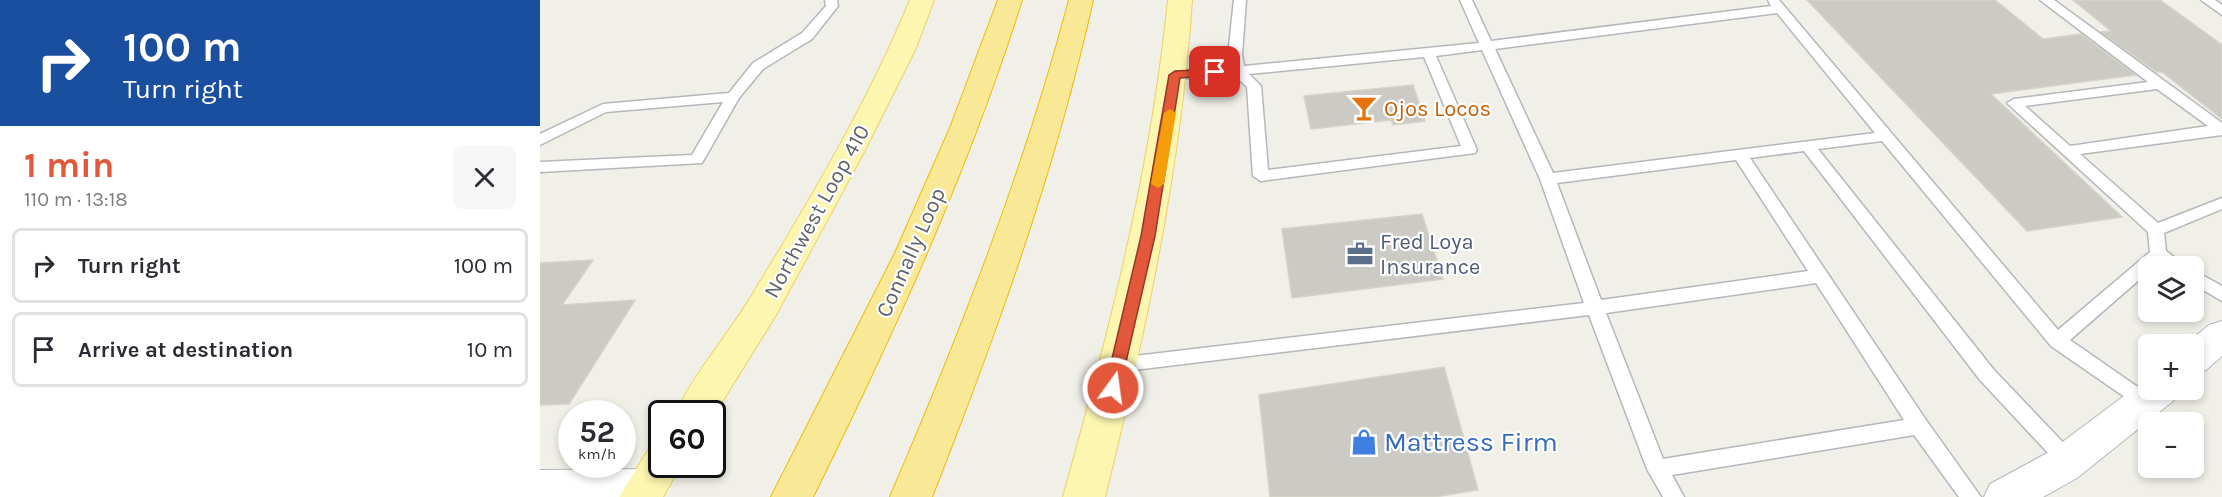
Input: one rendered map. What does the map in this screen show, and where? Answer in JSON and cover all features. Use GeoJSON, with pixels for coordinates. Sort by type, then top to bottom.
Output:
{"type":"FeatureCollection","features":[{"type":"Feature","properties":{"kind":"highway","name":"Connally Loop"},"geometry":{"type":"LineString","coordinates":[[792,497],[837,410],[922,229],[967,123],[1010,0]]}},
{"type":"Feature","properties":{"kind":"highway"},"geometry":{"type":"LineString","coordinates":[[911,497],[965,363],[1026,196],[1064,69],[1081,0]]}},
{"type":"Feature","properties":{"kind":"main road","name":"Northwest Loop 410"},"geometry":{"type":"LineString","coordinates":[[703,400],[764,306],[849,152],[903,48],[922,0]]}},
{"type":"Feature","properties":{"kind":"main road"},"geometry":{"type":"LineString","coordinates":[[1084,497],[1118,365],[1155,198],[1175,75],[1180,0]]}},
{"type":"Feature","properties":{"kind":"street"},"geometry":{"type":"LineString","coordinates":[[2005,497],[2068,461],[2147,400]]}},
{"type":"Feature","properties":{"kind":"street"},"geometry":{"type":"LineString","coordinates":[[540,489],[649,482]]}},
{"type":"Feature","properties":{"kind":"lane"},"geometry":{"type":"LineString","coordinates":[[540,167],[697,160],[733,97],[758,66],[807,36],[832,6],[831,0]]}},
{"type":"Feature","properties":{"kind":"lane"},"geometry":{"type":"LineString","coordinates":[[1240,0],[1235,55],[1238,71],[1254,86],[1261,176],[1470,150],[1428,52]]}},
{"type":"Feature","properties":{"kind":"lane"},"geometry":{"type":"LineString","coordinates":[[1466,0],[1548,179],[1595,308],[1658,469],[1674,497]]}},
{"type":"Feature","properties":{"kind":"lane"},"geometry":{"type":"LineString","coordinates":[[2046,0],[2221,129]]}},
{"type":"Feature","properties":{"kind":"lane"},"geometry":{"type":"LineString","coordinates":[[2207,0],[2222,11]]}},
{"type":"Feature","properties":{"kind":"lane"},"geometry":{"type":"LineString","coordinates":[[1175,75],[1238,71],[1486,46],[1777,5],[2057,341],[2138,388]]}},
{"type":"Feature","properties":{"kind":"lane"},"geometry":{"type":"LineString","coordinates":[[2158,254],[2156,230],[2014,103],[2160,84]]}},
{"type":"Feature","properties":{"kind":"lane"},"geometry":{"type":"LineString","coordinates":[[540,140],[603,108],[733,97]]}},
{"type":"Feature","properties":{"kind":"lane"},"geometry":{"type":"LineString","coordinates":[[2067,151],[2221,129]]}},
{"type":"Feature","properties":{"kind":"lane"},"geometry":{"type":"LineString","coordinates":[[1548,179],[1809,148],[1886,136]]}},
{"type":"Feature","properties":{"kind":"lane"},"geometry":{"type":"LineString","coordinates":[[1809,148],[1987,375],[2068,461]]}},
{"type":"Feature","properties":{"kind":"lane"},"geometry":{"type":"LineString","coordinates":[[1741,156],[1919,426],[1971,497]]}},
{"type":"Feature","properties":{"kind":"lane"},"geometry":{"type":"LineString","coordinates":[[2156,230],[2222,203]]}},
{"type":"Feature","properties":{"kind":"lane"},"geometry":{"type":"LineString","coordinates":[[2057,341],[2158,254]]}},
{"type":"Feature","properties":{"kind":"lane"},"geometry":{"type":"LineString","coordinates":[[1118,365],[1595,308],[1820,276]]}},
{"type":"Feature","properties":{"kind":"lane"},"geometry":{"type":"LineString","coordinates":[[2204,283],[2222,294]]}},
{"type":"Feature","properties":{"kind":"lane"},"geometry":{"type":"LineString","coordinates":[[1658,469],[1919,426]]}},
{"type":"Feature","properties":{"kind":"building"},"geometry":{"type":"Polygon","coordinates":[[[1807,0],[1995,0],[2043,39],[2081,34],[2135,75],[1991,94],[2122,217],[2027,231],[1807,0]]]}},
{"type":"Feature","properties":{"kind":"building"},"geometry":{"type":"Polygon","coordinates":[[[2073,0],[2160,0],[2222,45],[2222,119],[2162,72],[2157,72],[2101,32],[2111,31],[2073,0]]]}},
{"type":"Feature","properties":{"kind":"building","name":"Ojos Locos"},"geometry":{"type":"Polygon","coordinates":[[[1413,85],[1425,121],[1393,125],[1391,120],[1311,129],[1304,96],[1413,85]]]}},
{"type":"Feature","properties":{"kind":"building","name":"Fred Loya Insurance"},"geometry":{"type":"Polygon","coordinates":[[[1422,214],[1443,279],[1292,298],[1282,229],[1422,214]]]}},
{"type":"Feature","properties":{"kind":"building"},"geometry":{"type":"Polygon","coordinates":[[[593,260],[562,305],[635,300],[572,400],[558,400],[558,404],[540,405],[540,263],[593,260]]]}},
{"type":"Feature","properties":{"kind":"building","name":"Mattress Firm"},"geometry":{"type":"Polygon","coordinates":[[[1444,367],[1478,490],[1434,497],[1270,497],[1259,395],[1444,367]]]}},
{"type":"Feature","properties":{"kind":"slow traffic"},"geometry":{"type":"LineString","coordinates":[[1158,184],[1170,113]]}},
{"type":"Feature","properties":{"kind":"place","name":"Ojos Locos"},"geometry":{"type":"Point","coordinates":[1364,108]}},
{"type":"Feature","properties":{"kind":"place","name":"Fred Loya Insurance"},"geometry":{"type":"Point","coordinates":[1360,254]}},
{"type":"Feature","properties":{"kind":"place","name":"Mattress Firm"},"geometry":{"type":"Point","coordinates":[1364,442]}},
{"type":"Feature","properties":{"kind":"route"},"geometry":{"type":"LineString","coordinates":[[1113,388],[1148,236],[1175,75],[1215,72]]}}]}
